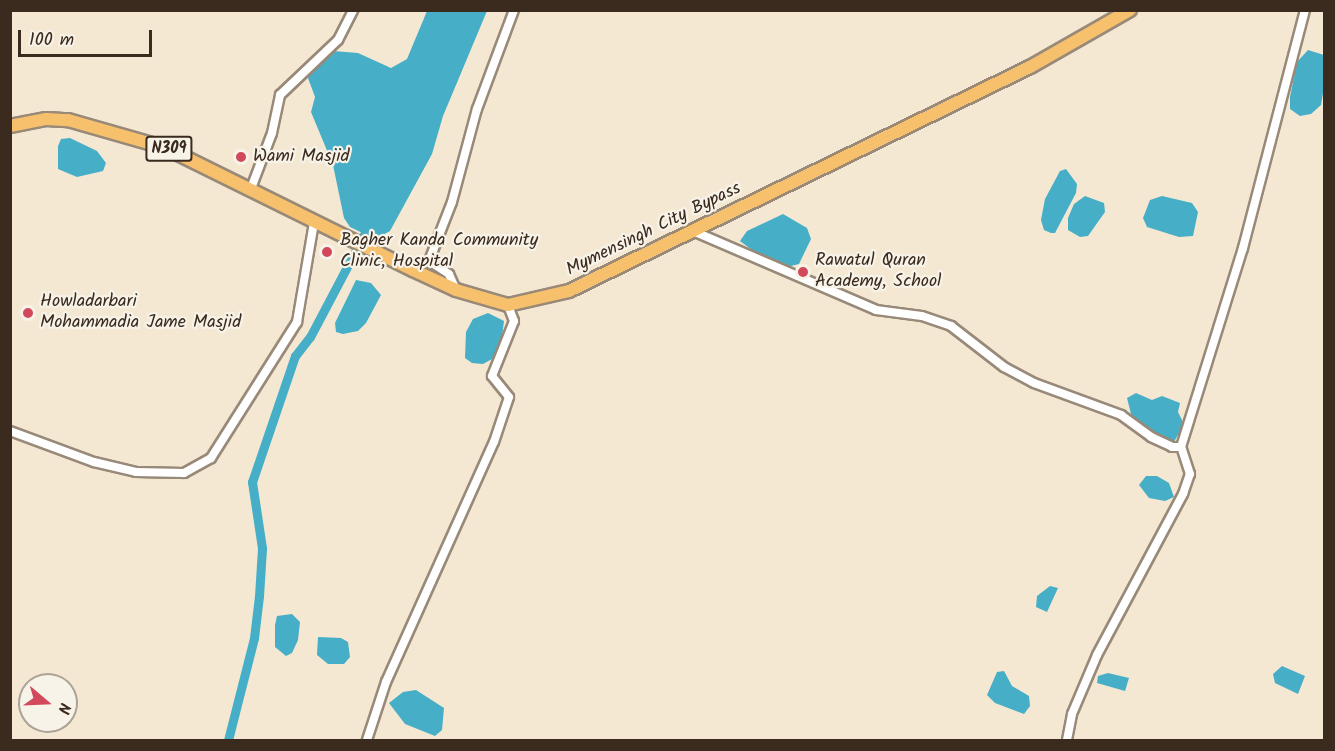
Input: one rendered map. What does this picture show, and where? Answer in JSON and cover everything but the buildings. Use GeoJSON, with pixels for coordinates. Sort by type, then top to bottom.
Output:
{"type":"FeatureCollection","features":[{"type":"Feature","properties":{"kind":"highway","name":"Mymensingh City Bypass"},"geometry":{"type":"LineString","coordinates":[[10,126],[46,119],[68,120],[166,148],[314,223],[456,290],[508,305],[569,291],[1030,67],[1130,10]]}},
{"type":"Feature","properties":{"kind":"street"},"geometry":{"type":"LineString","coordinates":[[250,191],[272,133],[280,95],[338,40],[353,10]]}},
{"type":"Feature","properties":{"kind":"street"},"geometry":{"type":"LineString","coordinates":[[456,290],[449,274],[429,261],[441,233],[477,109],[514,10]]}},
{"type":"Feature","properties":{"kind":"street"},"geometry":{"type":"LineString","coordinates":[[1067,741],[1072,714],[1097,655],[1184,494],[1190,474],[1181,447],[1243,248],[1305,10]]}},
{"type":"Feature","properties":{"kind":"street"},"geometry":{"type":"LineString","coordinates":[[10,431],[94,462],[136,472],[184,473],[211,458],[297,322],[314,223]]}},
{"type":"Feature","properties":{"kind":"street"},"geometry":{"type":"LineString","coordinates":[[693,231],[876,310],[922,316],[951,326],[1004,366],[1034,383],[1121,415],[1151,436],[1172,447],[1181,447]]}},
{"type":"Feature","properties":{"kind":"street"},"geometry":{"type":"LineString","coordinates":[[367,741],[386,682],[465,513],[509,397],[492,376],[514,321],[508,305]]}},
{"type":"Feature","properties":{"kind":"water"},"geometry":{"type":"Polygon","coordinates":[[[427,11],[487,11],[443,116],[432,154],[390,231],[379,237],[369,236],[350,227],[344,218],[333,165],[311,112],[315,97],[308,78],[312,68],[333,51],[358,53],[391,68],[407,59],[427,11]]]}},
{"type":"Feature","properties":{"kind":"water"},"geometry":{"type":"Polygon","coordinates":[[[1308,50],[1324,55],[1324,87],[1321,105],[1311,114],[1300,116],[1290,109],[1290,97],[1297,62],[1308,50]]]}},
{"type":"Feature","properties":{"kind":"water"},"geometry":{"type":"Polygon","coordinates":[[[70,138],[97,151],[106,163],[103,171],[77,177],[58,169],[58,146],[61,139],[70,138]]]}},
{"type":"Feature","properties":{"kind":"water"},"geometry":{"type":"Polygon","coordinates":[[[1066,169],[1077,184],[1076,193],[1055,233],[1051,233],[1044,230],[1041,220],[1045,199],[1060,171],[1066,169]]]}},
{"type":"Feature","properties":{"kind":"water"},"geometry":{"type":"Polygon","coordinates":[[[1085,196],[1104,203],[1105,212],[1088,236],[1080,237],[1068,230],[1068,218],[1074,204],[1085,196]]]}},
{"type":"Feature","properties":{"kind":"water"},"geometry":{"type":"Polygon","coordinates":[[[1162,196],[1192,203],[1198,212],[1193,236],[1179,237],[1147,227],[1143,218],[1150,200],[1162,196]]]}},
{"type":"Feature","properties":{"kind":"water"},"geometry":{"type":"Polygon","coordinates":[[[783,214],[807,228],[811,239],[799,264],[787,267],[760,256],[740,241],[747,231],[783,214]]]}},
{"type":"Feature","properties":{"kind":"water"},"geometry":{"type":"Polygon","coordinates":[[[356,280],[371,283],[381,295],[366,323],[358,331],[343,334],[336,332],[335,323],[356,280]]]}},
{"type":"Feature","properties":{"kind":"water"},"geometry":{"type":"Polygon","coordinates":[[[488,313],[504,321],[501,345],[494,358],[483,364],[472,363],[465,358],[466,332],[473,319],[488,313]]]}},
{"type":"Feature","properties":{"kind":"water"},"geometry":{"type":"Polygon","coordinates":[[[1136,393],[1152,400],[1162,396],[1180,403],[1178,412],[1184,424],[1174,442],[1166,442],[1132,418],[1127,398],[1136,393]]]}},
{"type":"Feature","properties":{"kind":"water"},"geometry":{"type":"Polygon","coordinates":[[[1146,476],[1157,476],[1169,483],[1174,497],[1165,501],[1149,498],[1139,485],[1146,476]]]}},
{"type":"Feature","properties":{"kind":"water"},"geometry":{"type":"Polygon","coordinates":[[[1050,586],[1058,588],[1047,612],[1036,607],[1037,596],[1050,586]]]}},
{"type":"Feature","properties":{"kind":"water"},"geometry":{"type":"Polygon","coordinates":[[[292,614],[300,622],[298,640],[292,653],[286,656],[275,647],[275,625],[277,616],[292,614]]]}},
{"type":"Feature","properties":{"kind":"water"},"geometry":{"type":"Polygon","coordinates":[[[318,637],[341,638],[348,642],[350,657],[344,664],[328,664],[317,655],[318,637]]]}},
{"type":"Feature","properties":{"kind":"water"},"geometry":{"type":"Polygon","coordinates":[[[1282,666],[1305,676],[1298,694],[1275,683],[1273,674],[1282,666]]]}},
{"type":"Feature","properties":{"kind":"water"},"geometry":{"type":"Polygon","coordinates":[[[1004,671],[1012,686],[1029,696],[1030,706],[1024,714],[995,703],[987,695],[997,672],[1004,671]]]}},
{"type":"Feature","properties":{"kind":"water"},"geometry":{"type":"Polygon","coordinates":[[[1108,673],[1129,678],[1125,691],[1097,683],[1098,676],[1108,673]]]}},
{"type":"Feature","properties":{"kind":"water"},"geometry":{"type":"Polygon","coordinates":[[[416,690],[444,708],[442,730],[435,736],[405,724],[389,703],[403,692],[416,690]]]}},
{"type":"Feature","properties":{"kind":"waterway"},"geometry":{"type":"LineString","coordinates":[[228,740],[254,638],[259,596],[262,548],[252,482],[295,356],[310,337],[369,225]]}},
{"type":"Feature","properties":{"kind":"place","name":"Wami Masjid"},"geometry":{"type":"Point","coordinates":[241,157]}},
{"type":"Feature","properties":{"kind":"place","name":"Bagher Kanda Community Clinic, Hospital"},"geometry":{"type":"Point","coordinates":[327,252]}},
{"type":"Feature","properties":{"kind":"place","name":"Rawatul Quran Academy, School"},"geometry":{"type":"Point","coordinates":[803,272]}},
{"type":"Feature","properties":{"kind":"place","name":"Howladarbari Mohammadia Jame Masjid"},"geometry":{"type":"Point","coordinates":[28,313]}}]}
